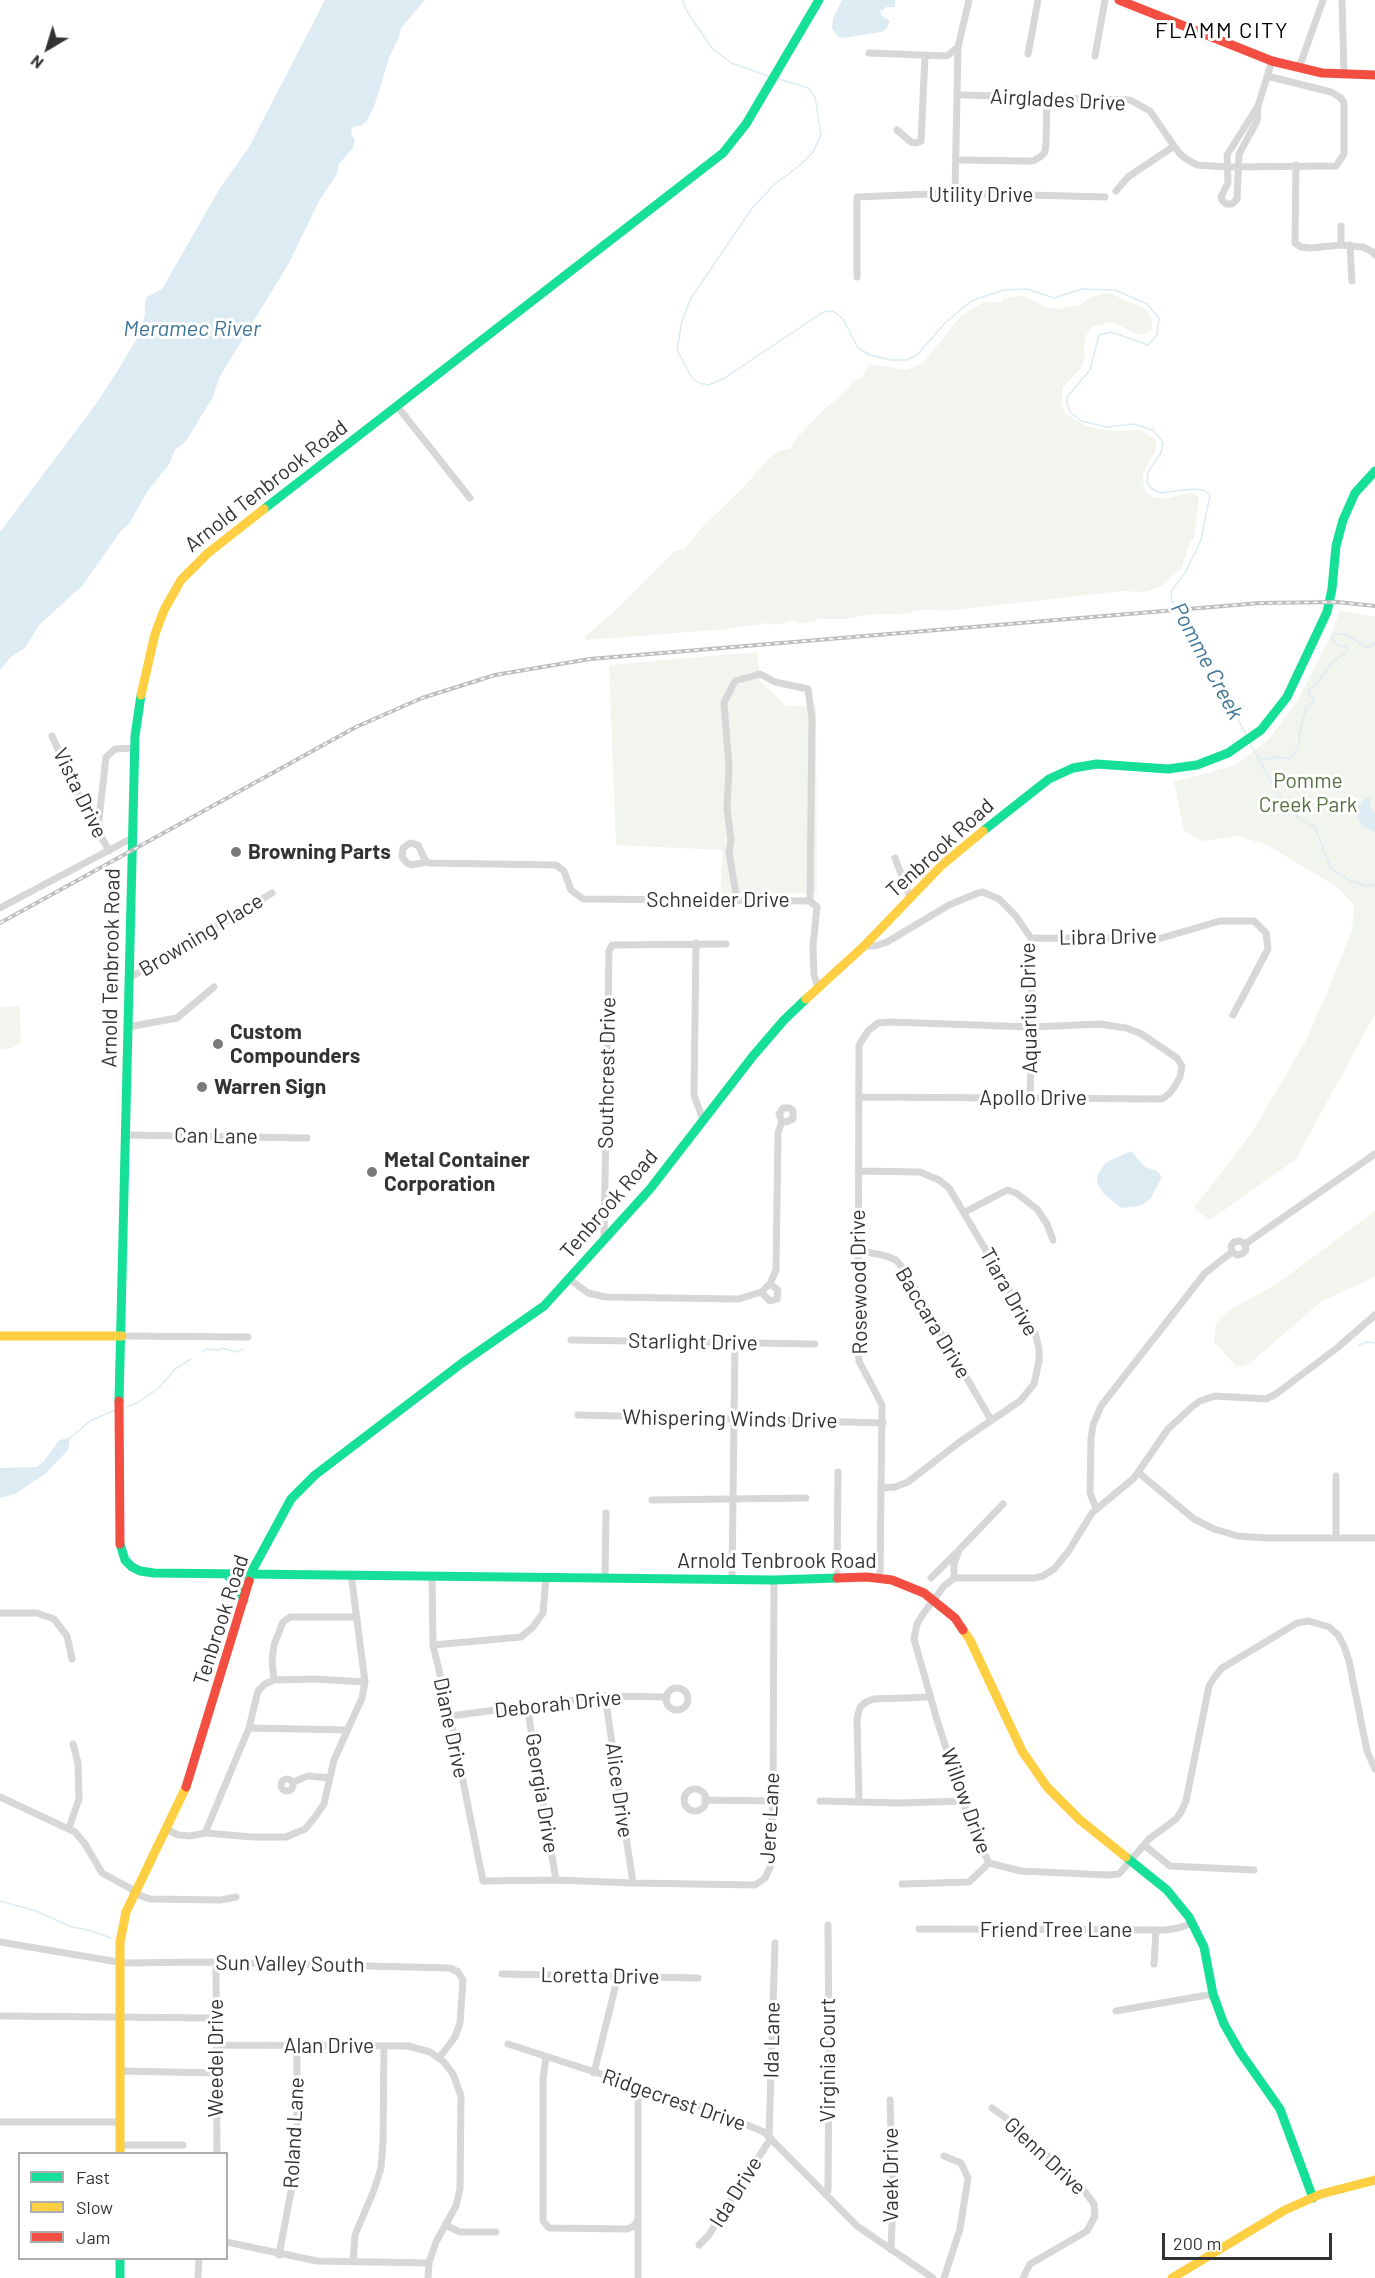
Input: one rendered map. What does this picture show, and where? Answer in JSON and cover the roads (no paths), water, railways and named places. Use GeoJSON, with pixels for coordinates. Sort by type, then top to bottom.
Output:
{"type":"FeatureCollection","features":[{"type":"Feature","properties":{"kind":"street","name":"Arnold Tenbrook Road"},"geometry":{"type":"LineString","coordinates":[[819,0],[752,114],[734,140],[715,160],[211,550],[183,577],[167,603],[157,628],[139,700],[135,748],[118,1484],[119,1538],[123,1555],[132,1567],[147,1572],[732,1580],[880,1578],[913,1587],[934,1599],[955,1618],[970,1640],[1014,1735],[1041,1779],[1073,1814],[1175,1898],[1193,1923],[1204,1947],[1213,1994],[1232,2040],[1280,2109],[1313,2198]]}},
{"type":"Feature","properties":{"kind":"street"},"geometry":{"type":"LineString","coordinates":[[955,193],[958,47],[969,0]]}},
{"type":"Feature","properties":{"kind":"street"},"geometry":{"type":"LineString","coordinates":[[1029,54],[1038,0]]}},
{"type":"Feature","properties":{"kind":"street"},"geometry":{"type":"LineString","coordinates":[[1095,56],[1105,0]]}},
{"type":"Feature","properties":{"kind":"street"},"geometry":{"type":"LineString","coordinates":[[1119,0],[1132,3],[1272,61],[1344,75],[1375,75]]}},
{"type":"Feature","properties":{"kind":"street"},"geometry":{"type":"LineString","coordinates":[[1299,68],[1323,0]]}},
{"type":"Feature","properties":{"kind":"street"},"geometry":{"type":"LineString","coordinates":[[1342,0],[1344,75]]}},
{"type":"Feature","properties":{"kind":"street"},"geometry":{"type":"LineString","coordinates":[[869,53],[947,56],[958,47]]}},
{"type":"Feature","properties":{"kind":"street"},"geometry":{"type":"LineString","coordinates":[[897,130],[911,142],[921,141],[925,56]]}},
{"type":"Feature","properties":{"kind":"street"},"geometry":{"type":"LineString","coordinates":[[1258,106],[1227,154],[1228,183],[1221,197],[1229,205],[1237,199],[1239,154],[1257,121],[1258,106],[1272,61]]}},
{"type":"Feature","properties":{"kind":"street","name":"Airglades Drive"},"geometry":{"type":"LineString","coordinates":[[963,95],[1130,100],[1150,111],[1174,146],[1185,158],[1197,165],[1336,166],[1344,154],[1344,103],[1341,98],[1330,92],[1267,76]]}},
{"type":"Feature","properties":{"kind":"street"},"geometry":{"type":"LineString","coordinates":[[962,160],[1033,161],[1040,157],[1045,152],[1046,144],[1047,98]]}},
{"type":"Feature","properties":{"kind":"street"},"geometry":{"type":"LineString","coordinates":[[1116,191],[1128,177],[1174,146]]}},
{"type":"Feature","properties":{"kind":"street"},"geometry":{"type":"LineString","coordinates":[[1296,165],[1295,243],[1302,248],[1341,245],[1368,248],[1375,255]]}},
{"type":"Feature","properties":{"kind":"street","name":"Utility Drive"},"geometry":{"type":"LineString","coordinates":[[857,277],[857,197],[955,193],[1105,197]]}},
{"type":"Feature","properties":{"kind":"street"},"geometry":{"type":"LineString","coordinates":[[1341,226],[1341,245]]}},
{"type":"Feature","properties":{"kind":"street"},"geometry":{"type":"LineString","coordinates":[[1352,246],[1352,281]]}},
{"type":"Feature","properties":{"kind":"street"},"geometry":{"type":"LineString","coordinates":[[397,406],[470,498]]}},
{"type":"Feature","properties":{"kind":"street","name":"Tenbrook Road"},"geometry":{"type":"LineString","coordinates":[[120,2149],[120,1962],[123,1921],[134,1892],[183,1794],[197,1757],[252,1575],[285,1507],[306,1482],[474,1354],[530,1318],[544,1306],[604,1237],[650,1189],[773,1031],[864,946],[953,855],[1040,785],[1078,766],[1093,764],[1154,769],[1197,765],[1220,757],[1245,743],[1261,730],[1278,712],[1291,690],[1329,605],[1336,546],[1346,512],[1358,488],[1375,471]]}},
{"type":"Feature","properties":{"kind":"street"},"geometry":{"type":"LineString","coordinates":[[737,901],[729,852],[731,840],[727,808],[729,767],[724,703],[735,681],[760,674],[775,682],[808,688],[812,719],[810,901]]}},
{"type":"Feature","properties":{"kind":"street","name":"Vista Drive"},"geometry":{"type":"LineString","coordinates":[[52,736],[84,806],[109,851]]}},
{"type":"Feature","properties":{"kind":"street"},"geometry":{"type":"LineString","coordinates":[[98,828],[105,757],[115,749],[135,748]]}},
{"type":"Feature","properties":{"kind":"street"},"geometry":{"type":"LineString","coordinates":[[0,908],[132,838]]}},
{"type":"Feature","properties":{"kind":"street"},"geometry":{"type":"LineString","coordinates":[[895,858],[910,897]]}},
{"type":"Feature","properties":{"kind":"street","name":"Schneider Drive"},"geometry":{"type":"LineString","coordinates":[[427,862],[556,865],[564,871],[571,890],[583,899],[810,901],[817,907],[814,965],[818,987]]}},
{"type":"Feature","properties":{"kind":"street","name":"Aquarius Drive"},"geometry":{"type":"LineString","coordinates":[[864,946],[875,946],[887,942],[949,905],[984,892],[999,899],[1015,915],[1031,938],[1030,1098]]}},
{"type":"Feature","properties":{"kind":"street","name":"Browning Place"},"geometry":{"type":"LineString","coordinates":[[129,978],[272,893]]}},
{"type":"Feature","properties":{"kind":"street","name":"Libra Drive"},"geometry":{"type":"LineString","coordinates":[[1031,938],[1158,939],[1220,921],[1254,921],[1266,933],[1268,949],[1233,1014]]}},
{"type":"Feature","properties":{"kind":"street"},"geometry":{"type":"LineString","coordinates":[[703,1119],[694,1095],[696,943],[726,944]]}},
{"type":"Feature","properties":{"kind":"street","name":"Southcrest Drive"},"geometry":{"type":"LineString","coordinates":[[604,1237],[609,951],[612,945],[696,943]]}},
{"type":"Feature","properties":{"kind":"street"},"geometry":{"type":"LineString","coordinates":[[128,1027],[177,1018],[214,987]]}},
{"type":"Feature","properties":{"kind":"street","name":"Rosewood Drive"},"geometry":{"type":"LineString","coordinates":[[880,1578],[882,1404],[859,1361],[857,1250],[859,1045],[868,1031],[878,1023],[1032,1027]]}},
{"type":"Feature","properties":{"kind":"street","name":"Apollo Drive"},"geometry":{"type":"LineString","coordinates":[[860,1097],[1162,1099],[1169,1094],[1180,1077],[1181,1062],[1150,1040],[1126,1028],[1100,1024],[1032,1027]]}},
{"type":"Feature","properties":{"kind":"street"},"geometry":{"type":"LineString","coordinates":[[568,1278],[585,1292],[605,1297],[739,1299],[761,1292],[770,1284],[777,1264],[778,1133],[782,1121]]}},
{"type":"Feature","properties":{"kind":"street","name":"Can Lane"},"geometry":{"type":"LineString","coordinates":[[126,1135],[307,1138]]}},
{"type":"Feature","properties":{"kind":"street"},"geometry":{"type":"LineString","coordinates":[[1096,1508],[1090,1493],[1092,1432],[1101,1406],[1205,1274],[1232,1252],[1237,1255],[1242,1254],[1246,1250],[1245,1244],[1375,1154]]}},
{"type":"Feature","properties":{"kind":"street","name":"Tiara Drive"},"geometry":{"type":"LineString","coordinates":[[858,1171],[920,1172],[939,1180],[949,1188],[1035,1333],[1039,1348],[1036,1375],[1030,1390],[1016,1405],[991,1420],[908,1482],[882,1488]]}},
{"type":"Feature","properties":{"kind":"street"},"geometry":{"type":"LineString","coordinates":[[965,1212],[1006,1190],[1016,1193],[1037,1209],[1047,1224],[1053,1240]]}},
{"type":"Feature","properties":{"kind":"street","name":"Baccara Drive"},"geometry":{"type":"LineString","coordinates":[[857,1250],[896,1260],[905,1271],[991,1420]]}},
{"type":"Feature","properties":{"kind":"street"},"geometry":{"type":"LineString","coordinates":[[761,1292],[770,1301],[777,1299],[778,1290],[770,1284]]}},
{"type":"Feature","properties":{"kind":"street"},"geometry":{"type":"LineString","coordinates":[[959,1550],[954,1564],[954,1578],[1028,1579],[1043,1576],[1059,1565],[1096,1508],[1139,1473],[1179,1416],[1200,1401],[1218,1396],[1266,1399],[1276,1394],[1337,1348],[1375,1315]]}},
{"type":"Feature","properties":{"kind":"street"},"geometry":{"type":"LineString","coordinates":[[0,1336],[248,1337]]}},
{"type":"Feature","properties":{"kind":"street","name":"Starlight Drive"},"geometry":{"type":"LineString","coordinates":[[571,1340],[815,1344]]}},
{"type":"Feature","properties":{"kind":"street"},"geometry":{"type":"LineString","coordinates":[[732,1580],[735,1342]]}},
{"type":"Feature","properties":{"kind":"street","name":"Whispering Winds Drive"},"geometry":{"type":"LineString","coordinates":[[578,1415],[883,1423]]}},
{"type":"Feature","properties":{"kind":"street"},"geometry":{"type":"LineString","coordinates":[[837,1579],[838,1472]]}},
{"type":"Feature","properties":{"kind":"street"},"geometry":{"type":"LineString","coordinates":[[1139,1473],[1194,1519],[1214,1529],[1238,1536],[1375,1538]]}},
{"type":"Feature","properties":{"kind":"street"},"geometry":{"type":"LineString","coordinates":[[1336,1476],[1336,1538]]}},
{"type":"Feature","properties":{"kind":"street"},"geometry":{"type":"LineString","coordinates":[[652,1500],[806,1498]]}},
{"type":"Feature","properties":{"kind":"street"},"geometry":{"type":"LineString","coordinates":[[931,1578],[1003,1504]]}},
{"type":"Feature","properties":{"kind":"street"},"geometry":{"type":"LineString","coordinates":[[605,1577],[606,1513]]}},
{"type":"Feature","properties":{"kind":"street"},"geometry":{"type":"LineString","coordinates":[[259,1557],[261,1568],[270,1575]]}},
{"type":"Feature","properties":{"kind":"street"},"geometry":{"type":"LineString","coordinates":[[226,1574],[236,1584],[244,1600]]}},
{"type":"Feature","properties":{"kind":"street"},"geometry":{"type":"LineString","coordinates":[[166,1829],[190,1836],[205,1833],[253,1838],[286,1837],[305,1829],[324,1804],[334,1760],[362,1698],[365,1682],[351,1574]]}},
{"type":"Feature","properties":{"kind":"street","name":"Diane Drive"},"geometry":{"type":"LineString","coordinates":[[432,1575],[433,1645],[450,1716],[483,1881]]}},
{"type":"Feature","properties":{"kind":"street"},"geometry":{"type":"LineString","coordinates":[[433,1645],[521,1637],[533,1627],[543,1613],[546,1577]]}},
{"type":"Feature","properties":{"kind":"street","name":"Willow Drive"},"geometry":{"type":"LineString","coordinates":[[954,1578],[934,1599],[917,1624],[914,1639],[963,1801],[977,1841],[988,1863],[1021,1871],[1107,1875],[1119,1874],[1131,1861]]}},
{"type":"Feature","properties":{"kind":"street","name":"Jere Lane"},"geometry":{"type":"LineString","coordinates":[[483,1881],[556,1880],[755,1885],[765,1878],[770,1868],[773,1801],[774,1580]]}},
{"type":"Feature","properties":{"kind":"street"},"geometry":{"type":"LineString","coordinates":[[0,1612],[37,1613],[54,1619],[67,1636],[72,1659]]}},
{"type":"Feature","properties":{"kind":"street"},"geometry":{"type":"LineString","coordinates":[[274,1680],[272,1661],[274,1645],[283,1622],[290,1617],[357,1617]]}},
{"type":"Feature","properties":{"kind":"street"},"geometry":{"type":"LineString","coordinates":[[1131,1861],[1156,1832],[1176,1819],[1186,1801],[1209,1686],[1214,1678],[1222,1668],[1298,1623],[1309,1620],[1329,1627],[1338,1635],[1344,1646],[1367,1751],[1375,1769]]}},
{"type":"Feature","properties":{"kind":"street"},"geometry":{"type":"LineString","coordinates":[[205,1833],[249,1728],[258,1691],[265,1684],[274,1680],[314,1679],[365,1682]]}},
{"type":"Feature","properties":{"kind":"street","name":"Deborah Drive"},"geometry":{"type":"LineString","coordinates":[[450,1716],[605,1696],[667,1697]]}},
{"type":"Feature","properties":{"kind":"street","name":"Alice Drive"},"geometry":{"type":"LineString","coordinates":[[605,1696],[633,1883]]}},
{"type":"Feature","properties":{"kind":"street"},"geometry":{"type":"LineString","coordinates":[[859,1802],[857,1719],[860,1707],[874,1699],[930,1697]]}},
{"type":"Feature","properties":{"kind":"street","name":"Georgia Drive"},"geometry":{"type":"LineString","coordinates":[[527,1706],[556,1880]]}},
{"type":"Feature","properties":{"kind":"street"},"geometry":{"type":"LineString","coordinates":[[249,1728],[348,1730]]}},
{"type":"Feature","properties":{"kind":"street"},"geometry":{"type":"LineString","coordinates":[[69,1828],[79,1799],[78,1763],[73,1744]]}},
{"type":"Feature","properties":{"kind":"street"},"geometry":{"type":"LineString","coordinates":[[293,1782],[308,1776],[330,1778]]}},
{"type":"Feature","properties":{"kind":"street"},"geometry":{"type":"LineString","coordinates":[[0,1797],[69,1828],[81,1838],[102,1873],[150,1899],[221,1900],[236,1897]]}},
{"type":"Feature","properties":{"kind":"street"},"geometry":{"type":"LineString","coordinates":[[705,1800],[773,1801]]}},
{"type":"Feature","properties":{"kind":"street"},"geometry":{"type":"LineString","coordinates":[[820,1801],[963,1801]]}},
{"type":"Feature","properties":{"kind":"street"},"geometry":{"type":"LineString","coordinates":[[1144,1845],[1170,1866],[1254,1870]]}},
{"type":"Feature","properties":{"kind":"street"},"geometry":{"type":"LineString","coordinates":[[902,1884],[969,1882],[988,1863]]}},
{"type":"Feature","properties":{"kind":"street","name":"Friend Tree Lane"},"geometry":{"type":"LineString","coordinates":[[919,1929],[1156,1930],[1178,1928],[1193,1923]]}},
{"type":"Feature","properties":{"kind":"street","name":"Virginia Court"},"geometry":{"type":"LineString","coordinates":[[826,2195],[828,2190],[828,1925]]}},
{"type":"Feature","properties":{"kind":"street"},"geometry":{"type":"LineString","coordinates":[[1154,1964],[1156,1930]]}},
{"type":"Feature","properties":{"kind":"street","name":"Sun Valley South"},"geometry":{"type":"LineString","coordinates":[[0,1942],[120,1962],[447,1968],[458,1972],[463,1983],[460,2023],[455,2037],[439,2058]]}},
{"type":"Feature","properties":{"kind":"street","name":"Ida Lane"},"geometry":{"type":"LineString","coordinates":[[770,2137],[775,1943]]}},
{"type":"Feature","properties":{"kind":"street","name":"Weedel Drive"},"geometry":{"type":"LineString","coordinates":[[216,1963],[217,2152]]}},
{"type":"Feature","properties":{"kind":"street","name":"Loretta Drive"},"geometry":{"type":"LineString","coordinates":[[502,1974],[698,1978]]}},
{"type":"Feature","properties":{"kind":"street"},"geometry":{"type":"LineString","coordinates":[[594,2073],[618,1976]]}},
{"type":"Feature","properties":{"kind":"street"},"geometry":{"type":"LineString","coordinates":[[1116,2012],[1213,1994]]}},
{"type":"Feature","properties":{"kind":"street"},"geometry":{"type":"LineString","coordinates":[[0,2016],[216,2018]]}},
{"type":"Feature","properties":{"kind":"street","name":"Ridgecrest Drive"},"geometry":{"type":"LineString","coordinates":[[508,2044],[706,2108],[753,2127],[770,2137],[857,2226],[933,2278]]}},
{"type":"Feature","properties":{"kind":"street","name":"Alan Drive"},"geometry":{"type":"LineString","coordinates":[[216,2045],[416,2047],[439,2058]]}},
{"type":"Feature","properties":{"kind":"street","name":"Roland Lane"},"geometry":{"type":"LineString","coordinates":[[279,2255],[297,2160],[297,2046]]}},
{"type":"Feature","properties":{"kind":"street"},"geometry":{"type":"LineString","coordinates":[[353,2262],[355,2235],[381,2168],[384,2046]]}},
{"type":"Feature","properties":{"kind":"street"},"geometry":{"type":"LineString","coordinates":[[546,2057],[543,2070],[543,2221],[549,2228],[627,2229],[634,2226],[638,2220]]}},
{"type":"Feature","properties":{"kind":"street"},"geometry":{"type":"LineString","coordinates":[[428,2278],[429,2263],[436,2242],[456,2206],[460,2189],[461,2100],[459,2087],[453,2074],[439,2058]]}},
{"type":"Feature","properties":{"kind":"street"},"geometry":{"type":"LineString","coordinates":[[121,2071],[217,2073]]}},
{"type":"Feature","properties":{"kind":"street"},"geometry":{"type":"LineString","coordinates":[[638,2086],[638,2278]]}},
{"type":"Feature","properties":{"kind":"street","name":"Vaek Drive"},"geometry":{"type":"LineString","coordinates":[[890,2100],[893,2198],[891,2250]]}},
{"type":"Feature","properties":{"kind":"street","name":"Glenn Drive"},"geometry":{"type":"LineString","coordinates":[[992,2108],[1080,2184],[1094,2204],[1095,2216],[1086,2231],[1030,2264],[1023,2278]]}},
{"type":"Feature","properties":{"kind":"street"},"geometry":{"type":"LineString","coordinates":[[0,2122],[121,2122]]}},
{"type":"Feature","properties":{"kind":"street","name":"Ida Drive"},"geometry":{"type":"LineString","coordinates":[[699,2245],[708,2236],[770,2137]]}},
{"type":"Feature","properties":{"kind":"street"},"geometry":{"type":"LineString","coordinates":[[120,2149],[183,2145]]}},
{"type":"Feature","properties":{"kind":"street"},"geometry":{"type":"LineString","coordinates":[[944,2156],[961,2163],[968,2178],[960,2229],[944,2278]]}},
{"type":"Feature","properties":{"kind":"street"},"geometry":{"type":"LineString","coordinates":[[1172,2278],[1276,2216],[1313,2198],[1375,2180]]}},
{"type":"Feature","properties":{"kind":"street"},"geometry":{"type":"LineString","coordinates":[[445,2225],[460,2232],[496,2232]]}},
{"type":"Feature","properties":{"kind":"street"},"geometry":{"type":"LineString","coordinates":[[228,2242],[279,2255],[317,2261],[429,2263]]}},
{"type":"Feature","properties":{"kind":"street"},"geometry":{"type":"LineString","coordinates":[[120,2260],[120,2278]]}},
{"type":"Feature","properties":{"kind":"street"},"geometry":{"type":"LineString","coordinates":[[198,2278],[199,2260]]}},
{"type":"Feature","properties":{"kind":"water","name":"Meramec River"},"geometry":{"type":"Polygon","coordinates":[[[325,0],[425,0],[401,28],[367,121],[352,130],[351,134],[355,140],[353,148],[338,165],[337,174],[319,201],[289,263],[219,378],[213,397],[186,441],[175,450],[170,463],[147,492],[129,524],[120,532],[82,586],[39,625],[25,648],[11,657],[0,670],[0,532],[96,404],[120,367],[137,338],[145,315],[147,297],[162,289],[220,188],[249,147],[325,0]]]}},
{"type":"Feature","properties":{"kind":"water"},"geometry":{"type":"Polygon","coordinates":[[[842,0],[895,0],[895,7],[887,7],[880,11],[882,16],[890,21],[886,29],[881,32],[843,38],[837,36],[832,28],[833,18],[842,0]]]}},
{"type":"Feature","properties":{"kind":"water"},"geometry":{"type":"Polygon","coordinates":[[[1368,797],[1371,800],[1370,808],[1375,813],[1375,832],[1363,827],[1357,817],[1357,811],[1363,800],[1368,797]]]}},
{"type":"Feature","properties":{"kind":"water"},"geometry":{"type":"Polygon","coordinates":[[[1131,1151],[1145,1167],[1157,1171],[1162,1177],[1151,1198],[1145,1203],[1121,1208],[1103,1193],[1097,1182],[1097,1176],[1105,1163],[1131,1151]]]}},
{"type":"Feature","properties":{"kind":"water"},"geometry":{"type":"Polygon","coordinates":[[[70,1438],[68,1450],[45,1474],[15,1494],[0,1498],[0,1468],[37,1467],[59,1440],[70,1438]]]}},
{"type":"Feature","properties":{"kind":"waterway","name":"Pomme Creek"},"geometry":{"type":"LineString","coordinates":[[682,0],[689,15],[712,48],[731,63],[768,76]]}},
{"type":"Feature","properties":{"kind":"waterway","name":"Pomme Creek"},"geometry":{"type":"LineString","coordinates":[[776,78],[808,88],[815,97],[821,135],[813,152],[775,184],[753,207],[691,298],[682,321],[677,350],[692,378],[708,385],[723,379],[823,312],[833,311],[843,319],[858,348],[870,355],[891,360],[907,360],[918,354],[945,323],[971,301],[1003,290],[1028,289],[1054,298],[1082,289],[1115,290],[1147,304],[1159,318],[1157,335],[1148,345],[1111,332],[1099,335],[1090,370],[1067,397],[1067,404],[1070,412],[1081,421],[1107,427],[1134,424],[1153,430],[1163,442],[1161,453],[1148,472],[1147,482],[1151,488],[1160,493],[1203,490],[1210,495],[1201,540],[1185,573],[1172,590],[1171,599],[1220,683],[1246,735]]}},
{"type":"Feature","properties":{"kind":"waterway"},"geometry":{"type":"LineString","coordinates":[[1258,758],[1289,758],[1294,754],[1300,743],[1299,736],[1305,712],[1307,707],[1314,702],[1313,697],[1308,695],[1309,689],[1317,683],[1334,660],[1345,654],[1348,648],[1335,643],[1332,638],[1333,634],[1347,635],[1366,647],[1375,643]]}},
{"type":"Feature","properties":{"kind":"waterway","name":"Pomme Creek"},"geometry":{"type":"LineString","coordinates":[[1249,742],[1280,797],[1300,819],[1315,827],[1331,869],[1351,881],[1367,886],[1375,885]]}},
{"type":"Feature","properties":{"kind":"waterway"},"geometry":{"type":"LineString","coordinates":[[1359,1345],[1367,1342],[1375,1343]]}},
{"type":"Feature","properties":{"kind":"waterway"},"geometry":{"type":"LineString","coordinates":[[202,1352],[206,1349],[220,1350],[222,1348],[236,1352],[243,1349]]}},
{"type":"Feature","properties":{"kind":"waterway"},"geometry":{"type":"LineString","coordinates":[[127,1407],[159,1388],[175,1369],[191,1359]]}},
{"type":"Feature","properties":{"kind":"waterway"},"geometry":{"type":"LineString","coordinates":[[70,1438],[90,1421],[115,1410]]}},
{"type":"Feature","properties":{"kind":"waterway"},"geometry":{"type":"LineString","coordinates":[[0,1901],[36,1911],[72,1927],[111,1938]]}},
{"type":"Feature","properties":{"kind":"railway"},"geometry":{"type":"LineString","coordinates":[[0,923],[356,727],[422,698],[495,675],[590,659],[1260,603],[1338,602],[1375,606]]}},
{"type":"Feature","properties":{"kind":"place","name":"Browning Parts"},"geometry":{"type":"Point","coordinates":[236,852]}},
{"type":"Feature","properties":{"kind":"place","name":"Custom Compounders"},"geometry":{"type":"Point","coordinates":[218,1044]}},
{"type":"Feature","properties":{"kind":"place","name":"Warren Sign"},"geometry":{"type":"Point","coordinates":[202,1087]}},
{"type":"Feature","properties":{"kind":"place","name":"Metal Container Corporation"},"geometry":{"type":"Point","coordinates":[372,1172]}},
{"type":"Feature","properties":{"kind":"district","name":"FLAMM CITY"},"geometry":{"type":"Point","coordinates":[1222,31]}},
{"type":"Feature","properties":{"kind":"park label","name":"Pomme Creek Park"},"geometry":{"type":"Point","coordinates":[1308,793]}}]}
